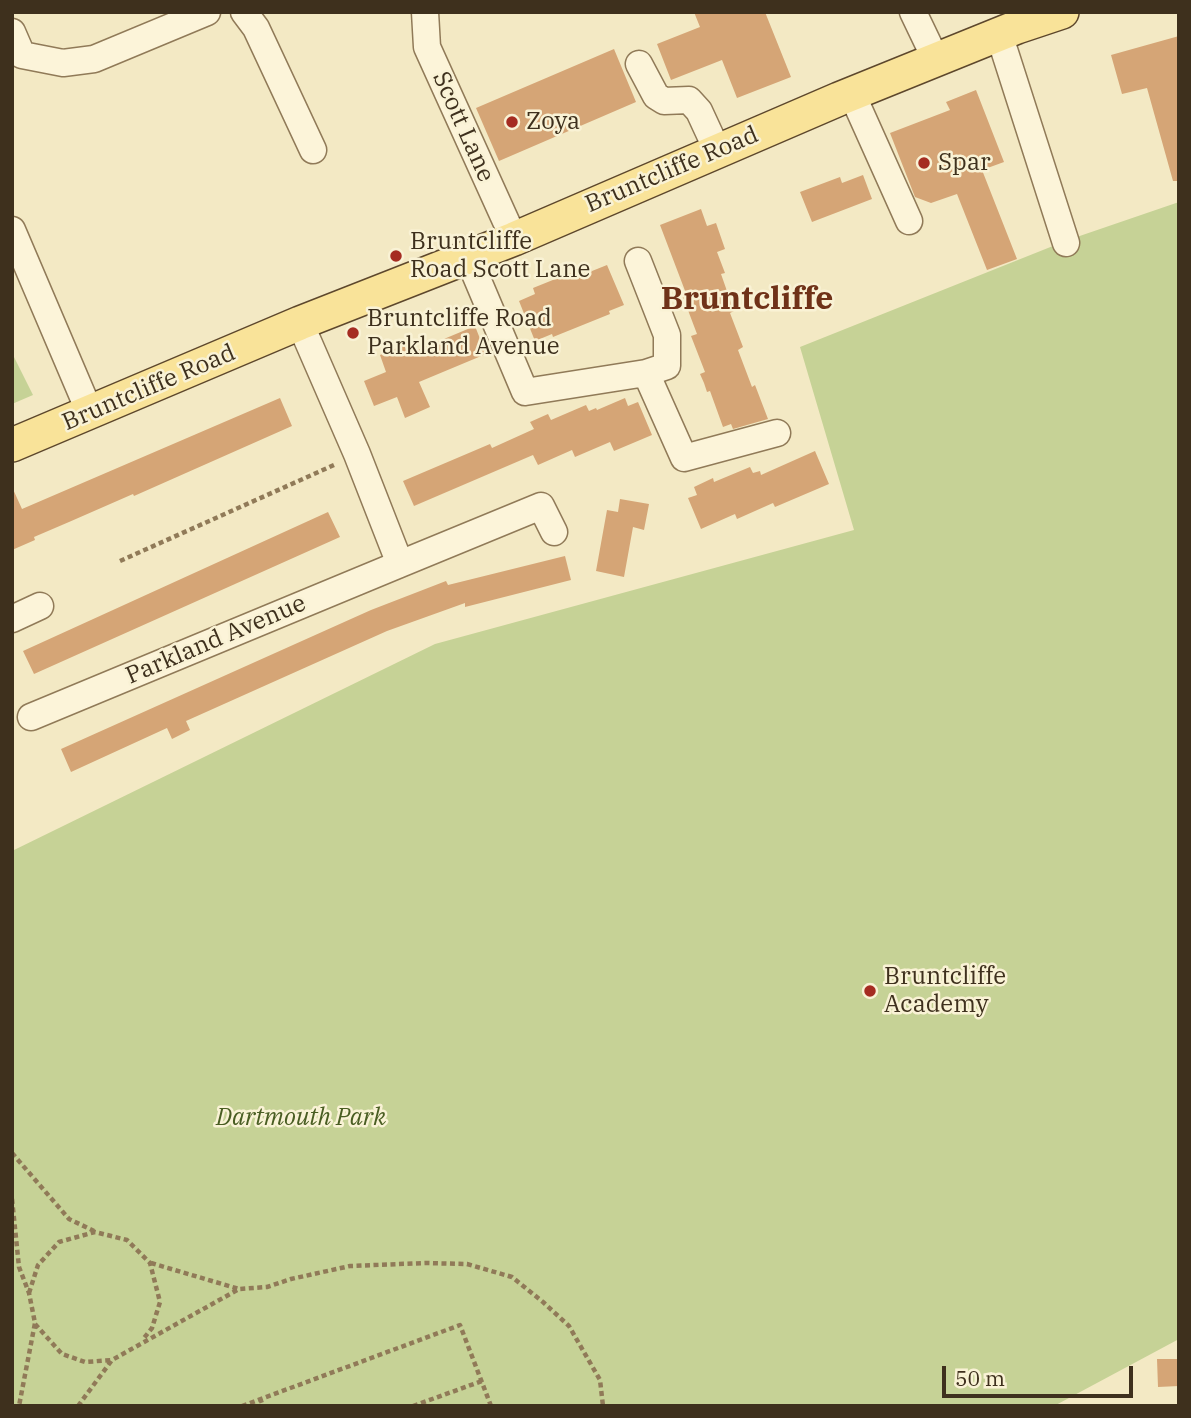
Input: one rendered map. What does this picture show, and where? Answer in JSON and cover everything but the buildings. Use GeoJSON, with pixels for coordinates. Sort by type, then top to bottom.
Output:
{"type":"FeatureCollection","features":[{"type":"Feature","properties":{"kind":"main road","name":"Bruntcliffe Road"},"geometry":{"type":"LineString","coordinates":[[12,445],[300,323],[514,239],[718,150],[936,60],[1009,24],[1062,12]]}},
{"type":"Feature","properties":{"kind":"street"},"geometry":{"type":"LineString","coordinates":[[16,49],[63,63],[94,59],[207,12]]}},
{"type":"Feature","properties":{"kind":"street"},"geometry":{"type":"LineString","coordinates":[[244,12],[256,28],[313,150]]}},
{"type":"Feature","properties":{"kind":"street","name":"Scott Lane"},"geometry":{"type":"LineString","coordinates":[[425,12],[427,47],[514,239]]}},
{"type":"Feature","properties":{"kind":"street"},"geometry":{"type":"LineString","coordinates":[[913,12],[936,60]]}},
{"type":"Feature","properties":{"kind":"street"},"geometry":{"type":"LineString","coordinates":[[1009,24],[1066,243]]}},
{"type":"Feature","properties":{"kind":"street"},"geometry":{"type":"LineString","coordinates":[[639,64],[656,96],[664,101],[689,100],[699,111],[718,150]]}},
{"type":"Feature","properties":{"kind":"street"},"geometry":{"type":"LineString","coordinates":[[852,94],[909,220]]}},
{"type":"Feature","properties":{"kind":"street"},"geometry":{"type":"LineString","coordinates":[[12,230],[90,413]]}},
{"type":"Feature","properties":{"kind":"street"},"geometry":{"type":"LineString","coordinates":[[468,257],[525,392],[646,373],[667,366],[667,335],[638,261]]}},
{"type":"Feature","properties":{"kind":"street"},"geometry":{"type":"LineString","coordinates":[[300,323],[357,454],[400,564]]}},
{"type":"Feature","properties":{"kind":"street"},"geometry":{"type":"LineString","coordinates":[[646,373],[684,458],[777,433]]}},
{"type":"Feature","properties":{"kind":"street","name":"Parkland Avenue"},"geometry":{"type":"LineString","coordinates":[[31,717],[400,564],[537,495],[554,532]]}},
{"type":"Feature","properties":{"kind":"street"},"geometry":{"type":"LineString","coordinates":[[12,619],[40,606]]}},
{"type":"Feature","properties":{"kind":"path"},"geometry":{"type":"LineString","coordinates":[[120,561],[357,454]]}},
{"type":"Feature","properties":{"kind":"path"},"geometry":{"type":"LineString","coordinates":[[12,1153],[69,1219],[95,1231],[127,1240],[150,1263],[239,1289],[267,1287],[350,1266],[386,1264],[467,1264],[512,1277],[569,1326],[600,1380],[603,1406]]}},
{"type":"Feature","properties":{"kind":"path"},"geometry":{"type":"LineString","coordinates":[[12,1199],[19,1267],[29,1293],[35,1323],[19,1406]]}},
{"type":"Feature","properties":{"kind":"path"},"geometry":{"type":"LineString","coordinates":[[29,1293],[38,1265],[59,1241],[95,1231]]}},
{"type":"Feature","properties":{"kind":"path"},"geometry":{"type":"LineString","coordinates":[[142,1341],[152,1328],[160,1302],[150,1263]]}},
{"type":"Feature","properties":{"kind":"path"},"geometry":{"type":"LineString","coordinates":[[35,1323],[62,1354],[85,1362],[111,1360],[239,1289]]}},
{"type":"Feature","properties":{"kind":"path"},"geometry":{"type":"LineString","coordinates":[[242,1406],[460,1325],[491,1406]]}},
{"type":"Feature","properties":{"kind":"path"},"geometry":{"type":"LineString","coordinates":[[78,1406],[111,1360]]}},
{"type":"Feature","properties":{"kind":"path"},"geometry":{"type":"LineString","coordinates":[[414,1406],[482,1381]]}},
{"type":"Feature","properties":{"kind":"path"},"geometry":{"type":"LineString","coordinates":[[260,1398],[263,1406]]}},
{"type":"Feature","properties":{"kind":"green space","name":"Bruntcliffe Academy"},"geometry":{"type":"Polygon","coordinates":[[[1179,202],[1179,1339],[1054,1406],[12,1406],[12,851],[435,644],[854,530],[800,347],[1068,240],[1179,202]]]}},
{"type":"Feature","properties":{"kind":"green space"},"geometry":{"type":"Polygon","coordinates":[[[12,353],[33,395],[12,404],[12,353]]]}},
{"type":"Feature","properties":{"kind":"place","name":"Zoya"},"geometry":{"type":"Point","coordinates":[512,122]}},
{"type":"Feature","properties":{"kind":"place","name":"Spar"},"geometry":{"type":"Point","coordinates":[924,163]}},
{"type":"Feature","properties":{"kind":"place","name":"Bruntcliffe Road Scott Lane"},"geometry":{"type":"Point","coordinates":[396,256]}},
{"type":"Feature","properties":{"kind":"place","name":"Bruntcliffe Road Parkland Avenue"},"geometry":{"type":"Point","coordinates":[353,333]}},
{"type":"Feature","properties":{"kind":"place","name":"Bruntcliffe Academy"},"geometry":{"type":"Point","coordinates":[870,991]}},
{"type":"Feature","properties":{"kind":"district","name":"Bruntcliffe"},"geometry":{"type":"Point","coordinates":[747,300]}},
{"type":"Feature","properties":{"kind":"park label","name":"Dartmouth Park"},"geometry":{"type":"Point","coordinates":[301,1118]}}]}
